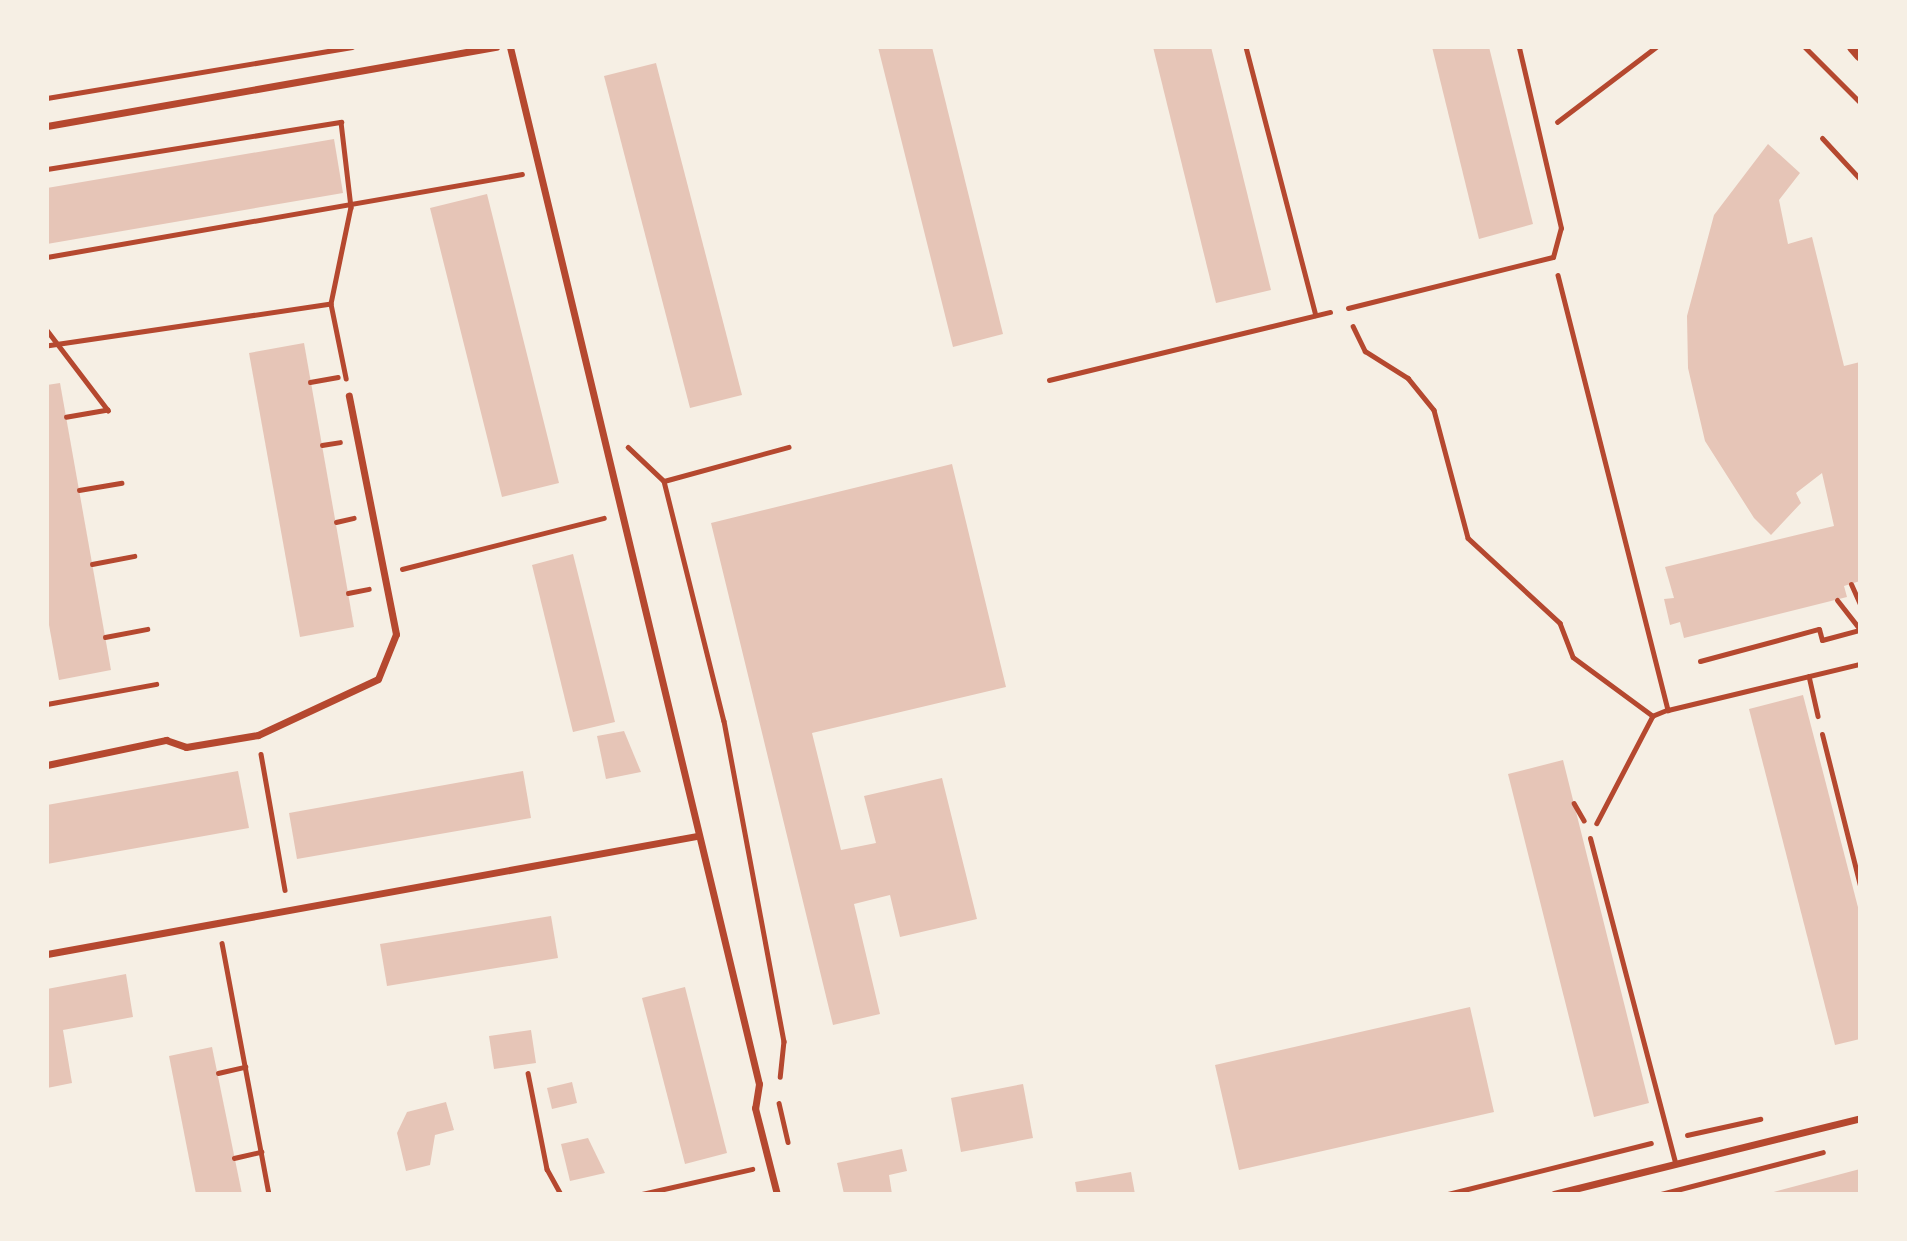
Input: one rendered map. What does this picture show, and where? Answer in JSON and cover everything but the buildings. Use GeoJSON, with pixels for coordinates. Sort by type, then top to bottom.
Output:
{"type":"FeatureCollection","features":[{"type":"Feature","properties":{"kind":"street"},"geometry":{"type":"LineString","coordinates":[[47,126],[496,47]]}},
{"type":"Feature","properties":{"kind":"street"},"geometry":{"type":"LineString","coordinates":[[510,47],[697,836],[759,1084],[755,1108],[777,1194]]}},
{"type":"Feature","properties":{"kind":"street"},"geometry":{"type":"LineString","coordinates":[[1853,47],[1860,55]]}},
{"type":"Feature","properties":{"kind":"street"},"geometry":{"type":"LineString","coordinates":[[47,765],[166,740],[186,747],[258,735],[378,679],[396,634],[349,396]]}},
{"type":"Feature","properties":{"kind":"street"},"geometry":{"type":"LineString","coordinates":[[47,954],[697,836]]}},
{"type":"Feature","properties":{"kind":"street"},"geometry":{"type":"LineString","coordinates":[[1553,1194],[1860,1118]]}},
{"type":"Feature","properties":{"kind":"lane"},"geometry":{"type":"LineString","coordinates":[[1348,308],[1553,257],[1562,228],[1519,47]]}},
{"type":"Feature","properties":{"kind":"lane"},"geometry":{"type":"LineString","coordinates":[[1822,138],[1860,179]]}},
{"type":"Feature","properties":{"kind":"lane"},"geometry":{"type":"LineString","coordinates":[[1852,584],[1860,604]]}},
{"type":"Feature","properties":{"kind":"lane"},"geometry":{"type":"LineString","coordinates":[[1700,661],[1819,629],[1822,640],[1860,630],[1838,600]]}},
{"type":"Feature","properties":{"kind":"lane"},"geometry":{"type":"LineString","coordinates":[[1822,734],[1860,885]]}},
{"type":"Feature","properties":{"kind":"lane"},"geometry":{"type":"LineString","coordinates":[[1590,838],[1675,1163]]}},
{"type":"Feature","properties":{"kind":"path"},"geometry":{"type":"LineString","coordinates":[[47,98],[352,47]]}},
{"type":"Feature","properties":{"kind":"path"},"geometry":{"type":"LineString","coordinates":[[1049,380],[1316,316],[1246,47]]}},
{"type":"Feature","properties":{"kind":"path"},"geometry":{"type":"LineString","coordinates":[[1540,135],[1656,47]]}},
{"type":"Feature","properties":{"kind":"path"},"geometry":{"type":"LineString","coordinates":[[1805,47],[1860,102]]}},
{"type":"Feature","properties":{"kind":"path"},"geometry":{"type":"LineString","coordinates":[[47,169],[341,121],[351,207],[331,304],[349,396]]}},
{"type":"Feature","properties":{"kind":"path"},"geometry":{"type":"LineString","coordinates":[[47,257],[351,207],[539,171]]}},
{"type":"Feature","properties":{"kind":"path"},"geometry":{"type":"LineString","coordinates":[[1553,257],[1668,710]]}},
{"type":"Feature","properties":{"kind":"path"},"geometry":{"type":"LineString","coordinates":[[47,346],[331,304]]}},
{"type":"Feature","properties":{"kind":"path"},"geometry":{"type":"LineString","coordinates":[[1348,308],[1357,341],[1408,378],[1434,410],[1468,538],[1560,623],[1573,657],[1653,716]]}},
{"type":"Feature","properties":{"kind":"path"},"geometry":{"type":"LineString","coordinates":[[47,330],[61,342],[108,410],[67,417]]}},
{"type":"Feature","properties":{"kind":"path"},"geometry":{"type":"LineString","coordinates":[[310,382],[345,376]]}},
{"type":"Feature","properties":{"kind":"path"},"geometry":{"type":"LineString","coordinates":[[607,452],[628,447],[664,481],[724,721],[784,1041],[778,1100],[791,1154]]}},
{"type":"Feature","properties":{"kind":"path"},"geometry":{"type":"LineString","coordinates":[[664,481],[788,447]]}},
{"type":"Feature","properties":{"kind":"path"},"geometry":{"type":"LineString","coordinates":[[79,490],[121,483]]}},
{"type":"Feature","properties":{"kind":"path"},"geometry":{"type":"LineString","coordinates":[[384,573],[621,513]]}},
{"type":"Feature","properties":{"kind":"path"},"geometry":{"type":"LineString","coordinates":[[92,564],[134,556]]}},
{"type":"Feature","properties":{"kind":"path"},"geometry":{"type":"LineString","coordinates":[[105,637],[147,629]]}},
{"type":"Feature","properties":{"kind":"path"},"geometry":{"type":"LineString","coordinates":[[1590,838],[1653,716],[1668,710],[1860,664]]}},
{"type":"Feature","properties":{"kind":"path"},"geometry":{"type":"LineString","coordinates":[[1808,676],[1822,734]]}},
{"type":"Feature","properties":{"kind":"path"},"geometry":{"type":"LineString","coordinates":[[47,704],[156,684]]}},
{"type":"Feature","properties":{"kind":"path"},"geometry":{"type":"LineString","coordinates":[[258,735],[289,912]]}},
{"type":"Feature","properties":{"kind":"path"},"geometry":{"type":"LineString","coordinates":[[219,924],[269,1194]]}},
{"type":"Feature","properties":{"kind":"path"},"geometry":{"type":"LineString","coordinates":[[218,1073],[245,1067]]}},
{"type":"Feature","properties":{"kind":"path"},"geometry":{"type":"LineString","coordinates":[[528,1073],[547,1170],[561,1194]]}},
{"type":"Feature","properties":{"kind":"path"},"geometry":{"type":"LineString","coordinates":[[1661,1194],[1833,1149]]}},
{"type":"Feature","properties":{"kind":"path"},"geometry":{"type":"LineString","coordinates":[[234,1157],[261,1152]]}},
{"type":"Feature","properties":{"kind":"path"},"geometry":{"type":"LineString","coordinates":[[642,1194],[770,1165]]}}]}
